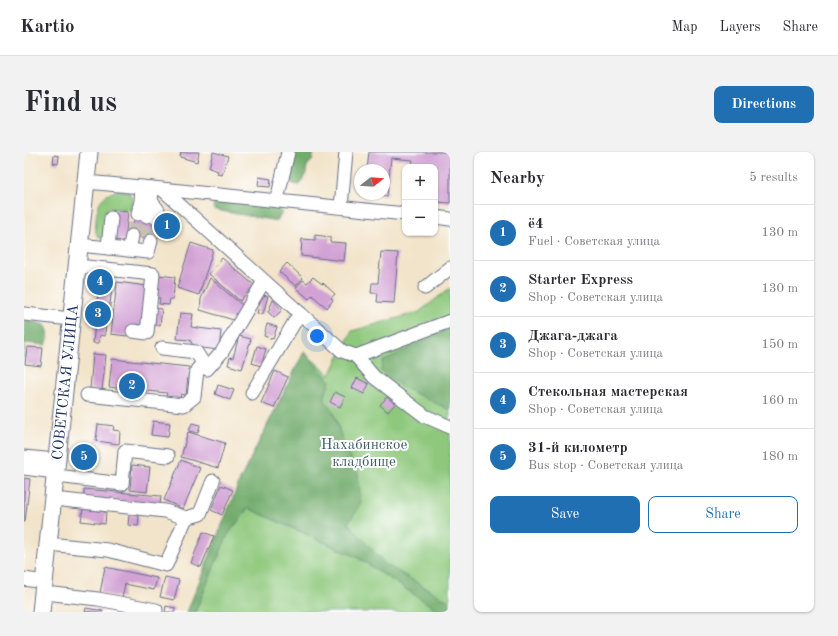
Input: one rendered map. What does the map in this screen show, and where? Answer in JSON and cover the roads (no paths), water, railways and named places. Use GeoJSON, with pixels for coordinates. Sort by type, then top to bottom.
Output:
{"type":"FeatureCollection","features":[{"type":"Feature","properties":{"kind":"main road","name":"СОВЕТСКАЯ УЛИЦА"},"geometry":{"type":"LineString","coordinates":[[41,612],[49,588],[58,545],[63,500],[59,470],[89,246],[89,152]]}},
{"type":"Feature","properties":{"kind":"main road","name":"СОВЕТСКАЯ УЛИЦА"},"geometry":{"type":"LineString","coordinates":[[52,612],[49,588],[70,319],[90,183],[98,152]]}},
{"type":"Feature","properties":{"kind":"street"},"geometry":{"type":"LineString","coordinates":[[277,200],[288,152]]}},
{"type":"Feature","properties":{"kind":"street"},"geometry":{"type":"LineString","coordinates":[[341,207],[346,152]]}},
{"type":"Feature","properties":{"kind":"street"},"geometry":{"type":"LineString","coordinates":[[90,183],[277,200],[402,214]]}},
{"type":"Feature","properties":{"kind":"street"},"geometry":{"type":"LineString","coordinates":[[152,188],[151,201],[158,210],[147,216],[141,201],[152,188]]}},
{"type":"Feature","properties":{"kind":"street"},"geometry":{"type":"LineString","coordinates":[[152,188],[264,281],[342,351],[356,356],[374,377],[425,416],[450,427]]}},
{"type":"Feature","properties":{"kind":"street"},"geometry":{"type":"LineString","coordinates":[[111,218],[131,245]]}},
{"type":"Feature","properties":{"kind":"street"},"geometry":{"type":"LineString","coordinates":[[438,218],[450,219]]}},
{"type":"Feature","properties":{"kind":"street"},"geometry":{"type":"LineString","coordinates":[[89,246],[131,245]]}},
{"type":"Feature","properties":{"kind":"street"},"geometry":{"type":"LineString","coordinates":[[116,270],[131,245]]}},
{"type":"Feature","properties":{"kind":"street"},"geometry":{"type":"LineString","coordinates":[[87,266],[153,274],[147,333],[133,332]]}},
{"type":"Feature","properties":{"kind":"street"},"geometry":{"type":"LineString","coordinates":[[425,288],[450,268]]}},
{"type":"Feature","properties":{"kind":"street"},"geometry":{"type":"LineString","coordinates":[[162,348],[196,352],[207,369],[222,352],[264,281]]}},
{"type":"Feature","properties":{"kind":"street"},"geometry":{"type":"LineString","coordinates":[[252,393],[300,313]]}},
{"type":"Feature","properties":{"kind":"street"},"geometry":{"type":"LineString","coordinates":[[24,314],[70,319]]}},
{"type":"Feature","properties":{"kind":"street"},"geometry":{"type":"LineString","coordinates":[[356,356],[450,322]]}},
{"type":"Feature","properties":{"kind":"street"},"geometry":{"type":"LineString","coordinates":[[87,395],[184,405],[194,397],[197,370],[203,363]]}},
{"type":"Feature","properties":{"kind":"street"},"geometry":{"type":"LineString","coordinates":[[24,457],[59,470],[122,484],[125,451],[168,456]]}},
{"type":"Feature","properties":{"kind":"street"},"geometry":{"type":"LineString","coordinates":[[24,468],[59,470]]}},
{"type":"Feature","properties":{"kind":"street"},"geometry":{"type":"LineString","coordinates":[[63,500],[165,511],[186,518],[200,514],[213,481]]}},
{"type":"Feature","properties":{"kind":"street"},"geometry":{"type":"LineString","coordinates":[[58,545],[108,550],[166,565],[186,518]]}},
{"type":"Feature","properties":{"kind":"street"},"geometry":{"type":"LineString","coordinates":[[24,579],[49,588],[156,610]]}},
{"type":"Feature","properties":{"kind":"tunnel"},"geometry":{"type":"LineString","coordinates":[[132,236],[138,214]]}},
{"type":"Feature","properties":{"kind":"tunnel"},"geometry":{"type":"LineString","coordinates":[[142,238],[147,216]]}},
{"type":"Feature","properties":{"kind":"tunnel"},"geometry":{"type":"LineString","coordinates":[[151,241],[156,218]]}},
{"type":"Feature","properties":{"kind":"place","name":"ё4"},"geometry":{"type":"Point","coordinates":[167,226]}},
{"type":"Feature","properties":{"kind":"place","name":"Стекольная мастерская"},"geometry":{"type":"Point","coordinates":[100,282]}},
{"type":"Feature","properties":{"kind":"place","name":"Джага-джага"},"geometry":{"type":"Point","coordinates":[98,314]}},
{"type":"Feature","properties":{"kind":"place","name":"Starter Express"},"geometry":{"type":"Point","coordinates":[132,386]}},
{"type":"Feature","properties":{"kind":"place","name":"31-й километр"},"geometry":{"type":"Point","coordinates":[84,457]}},
{"type":"Feature","properties":{"kind":"park label","name":"Нахабинское кладбище"},"geometry":{"type":"Point","coordinates":[364,452]}}]}
